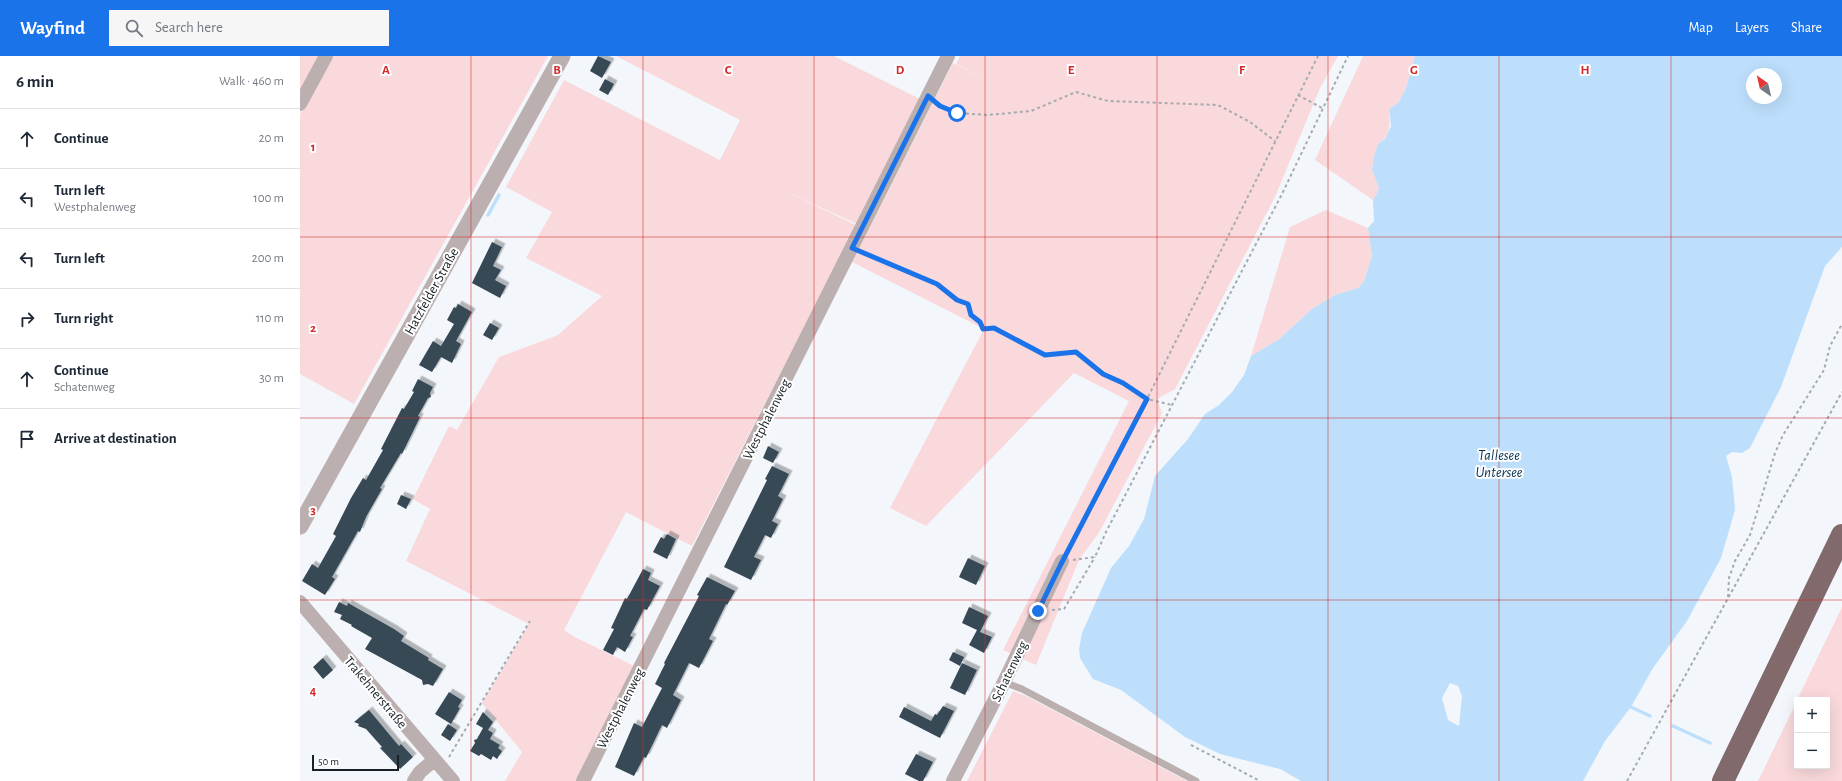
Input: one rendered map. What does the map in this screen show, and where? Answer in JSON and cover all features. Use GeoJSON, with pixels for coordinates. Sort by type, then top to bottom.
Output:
{"type":"FeatureCollection","features":[{"type":"Feature","properties":{"kind":"highway"},"geometry":{"type":"LineString","coordinates":[[1723,781],[1842,535]]}},
{"type":"Feature","properties":{"kind":"street"},"geometry":{"type":"LineString","coordinates":[[300,104],[326,56]]}},
{"type":"Feature","properties":{"kind":"street","name":"Hatzfelder Straße"},"geometry":{"type":"LineString","coordinates":[[300,526],[562,56]]}},
{"type":"Feature","properties":{"kind":"street","name":"Westphalenweg"},"geometry":{"type":"LineString","coordinates":[[583,781],[948,56]]}},
{"type":"Feature","properties":{"kind":"street","name":"Schatenweg"},"geometry":{"type":"LineString","coordinates":[[953,781],[1004,682],[1062,561]]}},
{"type":"Feature","properties":{"kind":"street","name":"Trakehnerstraße"},"geometry":{"type":"LineString","coordinates":[[300,602],[453,781]]}},
{"type":"Feature","properties":{"kind":"street"},"geometry":{"type":"LineString","coordinates":[[414,781],[420,772],[437,763]]}},
{"type":"Feature","properties":{"kind":"lane"},"geometry":{"type":"LineString","coordinates":[[1004,682],[1028,692],[1196,781]]}},
{"type":"Feature","properties":{"kind":"path"},"geometry":{"type":"LineString","coordinates":[[1062,561],[1147,399],[1318,56]]}},
{"type":"Feature","properties":{"kind":"path"},"geometry":{"type":"LineString","coordinates":[[1064,610],[1095,557],[1106,532],[1282,194],[1348,56]]}},
{"type":"Feature","properties":{"kind":"path"},"geometry":{"type":"LineString","coordinates":[[928,96],[940,106],[957,113],[988,115],[1031,111],[1076,92],[1108,101],[1218,105],[1250,122],[1275,141]]}},
{"type":"Feature","properties":{"kind":"path"},"geometry":{"type":"LineString","coordinates":[[1298,95],[1322,108]]}},
{"type":"Feature","properties":{"kind":"path"},"geometry":{"type":"LineString","coordinates":[[852,248],[937,284],[957,300],[968,304],[971,315],[980,322],[983,329],[994,328],[1045,355],[1076,352],[1103,374],[1123,383],[1147,399],[1172,405]]}},
{"type":"Feature","properties":{"kind":"path"},"geometry":{"type":"LineString","coordinates":[[1728,598],[1729,578],[1735,562],[1750,535],[1780,441],[1798,409],[1824,370],[1830,346],[1842,324]]}},
{"type":"Feature","properties":{"kind":"path"},"geometry":{"type":"LineString","coordinates":[[1627,781],[1842,392]]}},
{"type":"Feature","properties":{"kind":"path"},"geometry":{"type":"LineString","coordinates":[[1062,561],[1095,557]]}},
{"type":"Feature","properties":{"kind":"path"},"geometry":{"type":"LineString","coordinates":[[437,763],[450,756],[530,621]]}},
{"type":"Feature","properties":{"kind":"path"},"geometry":{"type":"LineString","coordinates":[[1191,745],[1260,781]]}},
{"type":"Feature","properties":{"kind":"shaded area"},"geometry":{"type":"Polygon","coordinates":[[[300,56],[320,56],[300,91],[300,56]]]}},
{"type":"Feature","properties":{"kind":"shaded area"},"geometry":{"type":"Polygon","coordinates":[[[332,56],[548,56],[354,404],[300,374],[300,114],[332,56]]]}},
{"type":"Feature","properties":{"kind":"shaded area"},"geometry":{"type":"Polygon","coordinates":[[[616,56],[834,56],[920,99],[857,224],[781,189],[856,225],[692,546],[626,512],[564,630],[573,636],[634,666],[576,781],[505,781],[522,752],[482,703],[529,624],[406,561],[430,509],[413,499],[449,426],[457,430],[499,357],[558,335],[602,296],[526,258],[552,212],[506,187],[564,80],[720,160],[740,120],[616,56]]]}},
{"type":"Feature","properties":{"kind":"shaded area"},"geometry":{"type":"Polygon","coordinates":[[[960,56],[1338,56],[1320,88],[1275,197],[1175,389],[1157,399],[1162,413],[1100,531],[1079,560],[1036,665],[1003,650],[1129,401],[1074,373],[926,526],[890,508],[984,329],[852,262],[953,63],[987,81],[956,64],[960,56]]]}},
{"type":"Feature","properties":{"kind":"shaded area"},"geometry":{"type":"Polygon","coordinates":[[[1363,56],[1415,56],[1406,88],[1399,102],[1389,109],[1388,132],[1379,143],[1372,169],[1379,189],[1373,200],[1315,160],[1363,56]]]}},
{"type":"Feature","properties":{"kind":"shaded area"},"geometry":{"type":"Polygon","coordinates":[[[1326,210],[1368,228],[1372,256],[1364,281],[1358,288],[1335,295],[1312,309],[1278,340],[1251,356],[1290,227],[1326,210]]]}},
{"type":"Feature","properties":{"kind":"shaded area"},"geometry":{"type":"Polygon","coordinates":[[[1842,607],[1842,781],[1758,781],[1794,707],[1794,769],[1830,769],[1830,697],[1798,697],[1842,607]]]}},
{"type":"Feature","properties":{"kind":"shaded area"},"geometry":{"type":"Polygon","coordinates":[[[1013,691],[1026,696],[1187,781],[967,781],[1013,691]]]}},
{"type":"Feature","properties":{"kind":"water","name":"Tallesee Untersee"},"geometry":{"type":"Polygon","coordinates":[[[1415,56],[1842,56],[1842,247],[1825,266],[1781,387],[1750,448],[1742,453],[1732,452],[1726,456],[1732,477],[1735,510],[1721,558],[1687,621],[1653,668],[1631,707],[1605,741],[1583,781],[1301,781],[1280,769],[1220,754],[1185,737],[1121,690],[1093,679],[1080,658],[1079,649],[1082,633],[1111,568],[1129,546],[1144,519],[1155,476],[1188,439],[1205,414],[1219,405],[1232,392],[1244,375],[1251,356],[1278,340],[1312,309],[1335,295],[1358,288],[1364,281],[1372,256],[1368,228],[1374,221],[1373,200],[1379,189],[1372,169],[1375,152],[1379,143],[1385,139],[1391,126],[1389,109],[1399,102],[1406,88],[1415,56]],[[1450,683],[1442,698],[1448,720],[1459,726],[1462,696],[1458,686],[1450,683]]]}},
{"type":"Feature","properties":{"kind":"building"},"geometry":{"type":"Polygon","coordinates":[[[598,56],[611,62],[602,78],[590,71],[598,56]]]}},
{"type":"Feature","properties":{"kind":"building"},"geometry":{"type":"Polygon","coordinates":[[[605,79],[614,84],[608,95],[599,90],[605,79]]]}},
{"type":"Feature","properties":{"kind":"building"},"geometry":{"type":"Polygon","coordinates":[[[492,242],[502,247],[493,266],[501,270],[495,280],[506,286],[500,298],[472,283],[492,242]]]}},
{"type":"Feature","properties":{"kind":"building"},"geometry":{"type":"Polygon","coordinates":[[[458,304],[472,312],[456,341],[461,344],[452,363],[441,357],[432,372],[419,365],[433,341],[441,346],[454,324],[447,320],[454,307],[456,308],[458,304]]]}},
{"type":"Feature","properties":{"kind":"building"},"geometry":{"type":"Polygon","coordinates":[[[490,323],[499,328],[492,340],[483,335],[490,323]]]}},
{"type":"Feature","properties":{"kind":"building"},"geometry":{"type":"Polygon","coordinates":[[[418,379],[433,387],[430,393],[431,397],[428,398],[418,416],[420,417],[402,454],[401,453],[380,488],[382,489],[366,517],[360,532],[358,531],[332,577],[335,579],[325,595],[302,581],[312,564],[318,568],[336,536],[333,534],[351,498],[363,478],[366,480],[383,450],[381,449],[402,408],[404,409],[414,392],[412,391],[418,379]]]}},
{"type":"Feature","properties":{"kind":"building"},"geometry":{"type":"Polygon","coordinates":[[[768,446],[779,452],[773,463],[763,458],[768,446]]]}},
{"type":"Feature","properties":{"kind":"building"},"geometry":{"type":"Polygon","coordinates":[[[772,466],[789,474],[778,496],[783,499],[772,521],[778,524],[771,538],[765,535],[754,557],[761,560],[751,580],[724,567],[767,480],[765,479],[772,466]]]}},
{"type":"Feature","properties":{"kind":"building"},"geometry":{"type":"Polygon","coordinates":[[[401,495],[411,499],[406,509],[397,504],[401,495]]]}},
{"type":"Feature","properties":{"kind":"building"},"geometry":{"type":"Polygon","coordinates":[[[667,534],[676,539],[667,559],[653,552],[661,537],[664,539],[667,534]]]}},
{"type":"Feature","properties":{"kind":"building"},"geometry":{"type":"Polygon","coordinates":[[[968,558],[985,566],[976,585],[959,577],[968,558]]]}},
{"type":"Feature","properties":{"kind":"building"},"geometry":{"type":"Polygon","coordinates":[[[643,569],[651,573],[648,580],[660,586],[647,610],[644,609],[630,636],[633,637],[625,652],[617,647],[613,655],[603,650],[614,629],[611,628],[625,598],[627,599],[643,569]]]}},
{"type":"Feature","properties":{"kind":"building"},"geometry":{"type":"Polygon","coordinates":[[[707,577],[735,591],[727,605],[726,604],[709,639],[713,641],[699,668],[689,663],[673,695],[681,700],[667,728],[662,725],[646,758],[644,757],[634,776],[615,767],[634,723],[642,727],[662,688],[655,684],[707,577]]]}},
{"type":"Feature","properties":{"kind":"building"},"geometry":{"type":"Polygon","coordinates":[[[339,602],[347,606],[348,603],[394,629],[404,636],[401,641],[429,658],[428,660],[443,669],[433,686],[428,684],[423,685],[422,680],[365,649],[372,638],[340,619],[342,615],[334,612],[339,602]]]}},
{"type":"Feature","properties":{"kind":"building"},"geometry":{"type":"Polygon","coordinates":[[[969,607],[988,616],[980,632],[992,637],[984,653],[969,645],[977,630],[962,623],[969,607]]]}},
{"type":"Feature","properties":{"kind":"building"},"geometry":{"type":"Polygon","coordinates":[[[953,652],[964,657],[960,666],[949,660],[953,652]]]}},
{"type":"Feature","properties":{"kind":"building"},"geometry":{"type":"Polygon","coordinates":[[[323,658],[333,670],[323,679],[313,667],[323,658]]]}},
{"type":"Feature","properties":{"kind":"building"},"geometry":{"type":"Polygon","coordinates":[[[962,663],[977,670],[965,695],[950,688],[962,663]]]}},
{"type":"Feature","properties":{"kind":"building"},"geometry":{"type":"Polygon","coordinates":[[[449,692],[462,700],[458,707],[460,708],[451,724],[435,714],[449,692]]]}},
{"type":"Feature","properties":{"kind":"building"},"geometry":{"type":"Polygon","coordinates":[[[943,706],[954,711],[940,738],[899,717],[904,707],[931,721],[935,714],[937,715],[943,706]]]}},
{"type":"Feature","properties":{"kind":"building"},"geometry":{"type":"Polygon","coordinates":[[[369,710],[399,746],[401,744],[413,757],[400,769],[380,748],[382,747],[366,729],[358,726],[359,724],[354,722],[369,710]]]}},
{"type":"Feature","properties":{"kind":"building"},"geometry":{"type":"Polygon","coordinates":[[[483,712],[493,722],[488,730],[493,733],[490,739],[500,745],[498,748],[502,751],[497,759],[493,756],[491,760],[481,754],[479,756],[470,751],[475,743],[474,740],[477,739],[483,728],[476,724],[483,712]]]}},
{"type":"Feature","properties":{"kind":"building"},"geometry":{"type":"Polygon","coordinates":[[[448,724],[457,730],[450,741],[441,735],[448,724]]]}},
{"type":"Feature","properties":{"kind":"building"},"geometry":{"type":"Polygon","coordinates":[[[916,754],[933,762],[923,781],[919,781],[905,774],[916,754]]]}},
{"type":"Feature","properties":{"kind":"waterway"},"geometry":{"type":"LineString","coordinates":[[488,215],[499,195]]}},
{"type":"Feature","properties":{"kind":"waterway"},"geometry":{"type":"LineString","coordinates":[[1631,707],[1650,716]]}},
{"type":"Feature","properties":{"kind":"waterway"},"geometry":{"type":"LineString","coordinates":[[1673,726],[1710,743]]}},
{"type":"Feature","properties":{"kind":"route"},"geometry":{"type":"LineString","coordinates":[[957,113],[940,106],[928,96],[852,248],[937,284],[957,300],[968,304],[971,315],[980,322],[983,329],[994,328],[1045,355],[1076,352],[1103,374],[1123,383],[1147,399],[1038,611]]}}]}
